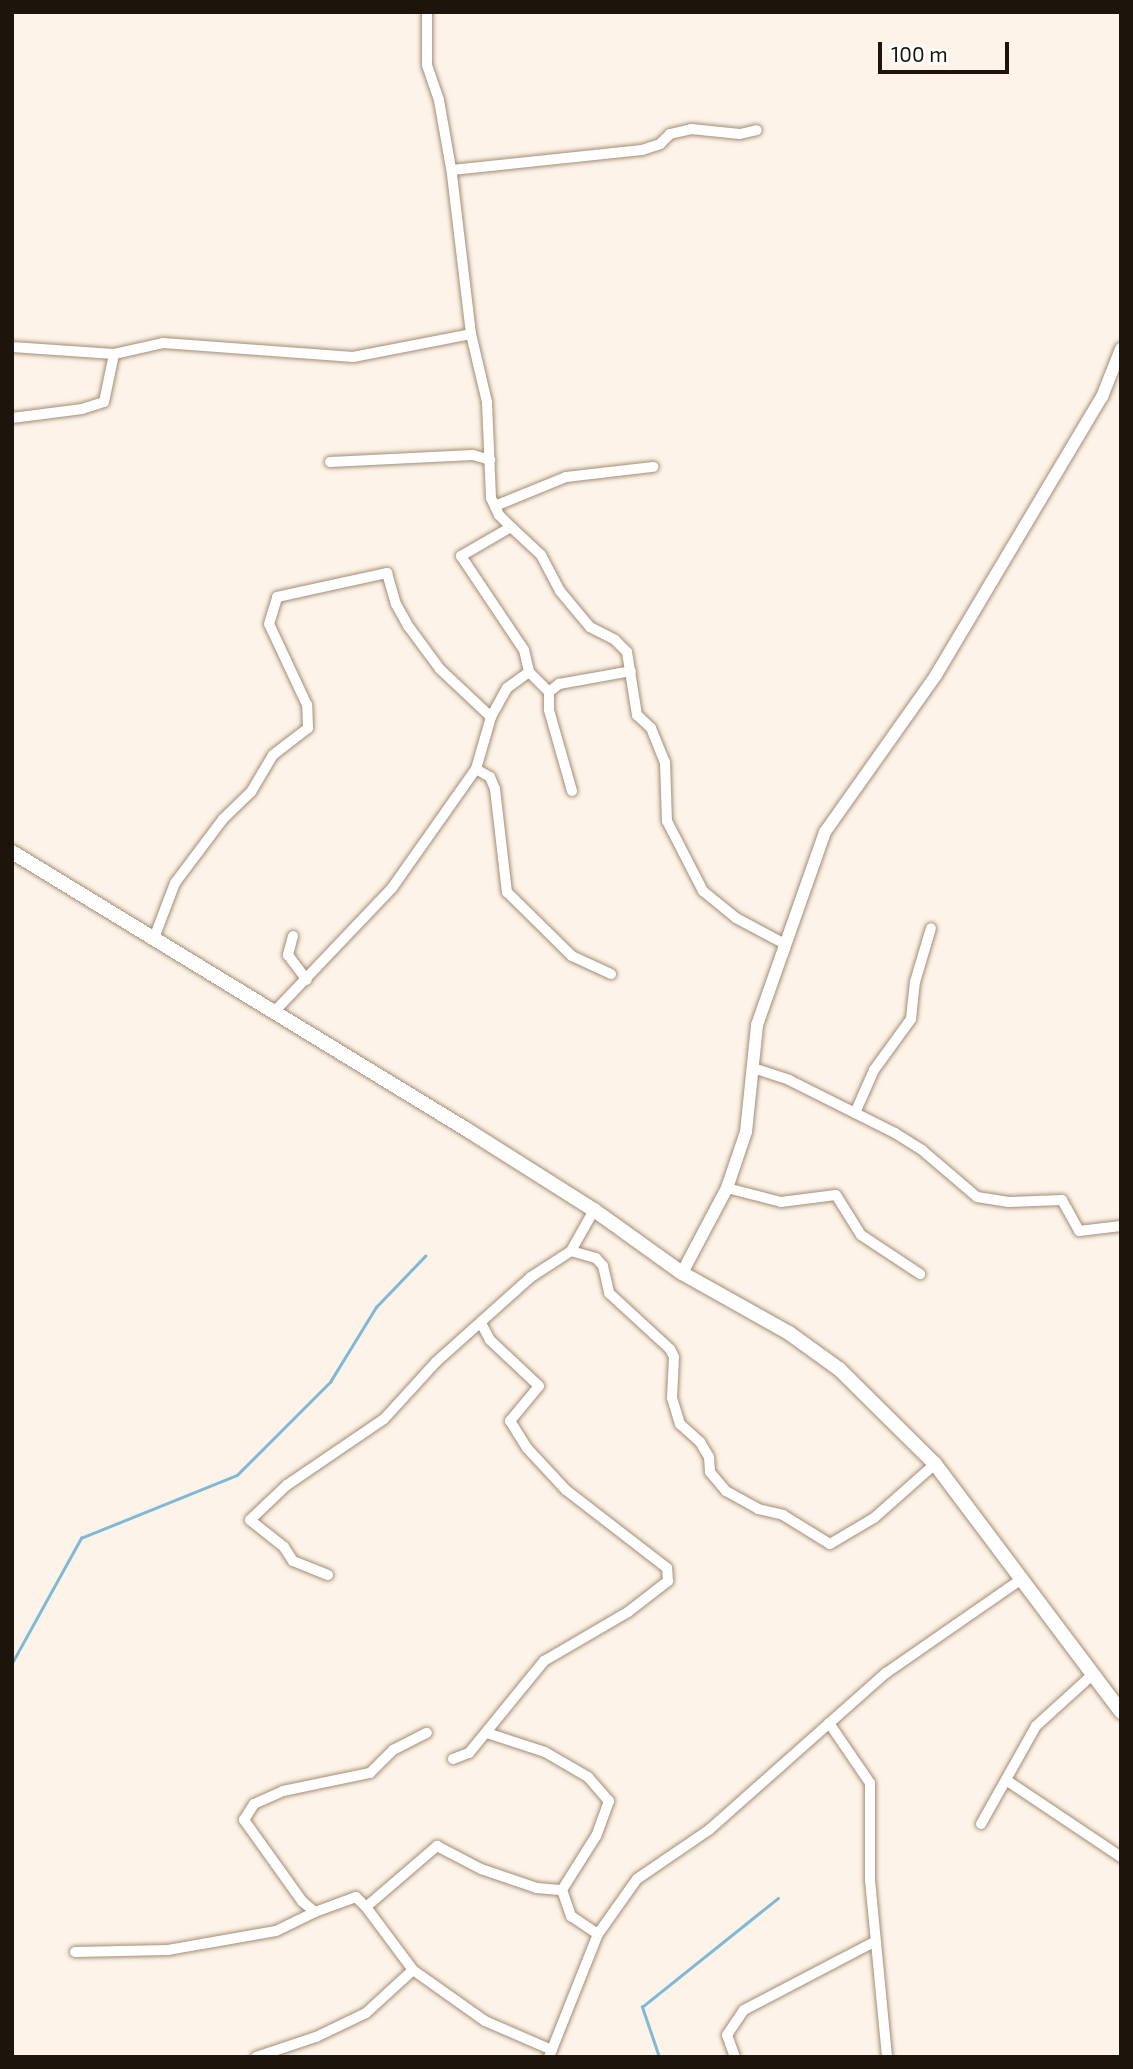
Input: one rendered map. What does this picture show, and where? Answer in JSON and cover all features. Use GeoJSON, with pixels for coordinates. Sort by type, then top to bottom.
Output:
{"type":"FeatureCollection","features":[{"type":"Feature","properties":{"kind":"main road"},"geometry":{"type":"LineString","coordinates":[[12,852],[594,1210],[682,1273],[789,1333],[839,1369],[935,1464],[1091,1676],[1121,1712]]}},
{"type":"Feature","properties":{"kind":"street"},"geometry":{"type":"LineString","coordinates":[[427,12],[427,65],[439,100],[452,170],[471,334],[486,402],[495,506],[541,555],[559,591],[590,627],[621,644],[631,671],[637,715],[651,728],[665,762],[667,821],[703,891],[736,918],[785,944]]}},
{"type":"Feature","properties":{"kind":"street"},"geometry":{"type":"LineString","coordinates":[[452,170],[642,150],[660,144],[670,134],[691,129],[740,134],[757,130]]}},
{"type":"Feature","properties":{"kind":"street"},"geometry":{"type":"LineString","coordinates":[[12,347],[114,354],[163,343],[353,357],[471,334]]}},
{"type":"Feature","properties":{"kind":"street"},"geometry":{"type":"LineString","coordinates":[[682,1273],[727,1188],[746,1132],[757,1025],[825,832],[936,675],[1102,397],[1121,349]]}},
{"type":"Feature","properties":{"kind":"street"},"geometry":{"type":"LineString","coordinates":[[12,418],[82,409],[104,402],[114,354]]}},
{"type":"Feature","properties":{"kind":"street"},"geometry":{"type":"LineString","coordinates":[[330,462],[473,455],[490,460]]}},
{"type":"Feature","properties":{"kind":"street"},"geometry":{"type":"LineString","coordinates":[[495,506],[566,477],[653,467]]}},
{"type":"Feature","properties":{"kind":"street"},"geometry":{"type":"LineString","coordinates":[[512,527],[461,556],[524,650],[529,672],[549,692],[549,710],[572,791]]}},
{"type":"Feature","properties":{"kind":"street"},"geometry":{"type":"LineString","coordinates":[[153,938],[175,883],[223,819],[251,792],[273,755],[308,728],[307,705],[269,624],[277,597],[387,573],[396,604],[424,648],[440,669],[491,718]]}},
{"type":"Feature","properties":{"kind":"street"},"geometry":{"type":"LineString","coordinates":[[549,692],[559,684],[631,671]]}},
{"type":"Feature","properties":{"kind":"street"},"geometry":{"type":"LineString","coordinates":[[274,1012],[392,888],[476,769],[491,718],[507,688],[529,672]]}},
{"type":"Feature","properties":{"kind":"street"},"geometry":{"type":"LineString","coordinates":[[476,769],[489,777],[495,789],[507,892],[572,956],[611,974]]}},
{"type":"Feature","properties":{"kind":"street"},"geometry":{"type":"LineString","coordinates":[[855,1113],[874,1070],[911,1019],[915,982],[931,928]]}},
{"type":"Feature","properties":{"kind":"street"},"geometry":{"type":"LineString","coordinates":[[293,936],[288,955],[307,980]]}},
{"type":"Feature","properties":{"kind":"street"},"geometry":{"type":"LineString","coordinates":[[753,1068],[789,1080],[922,1150],[976,1197],[1009,1202],[1062,1200],[1080,1231],[1121,1226]]}},
{"type":"Feature","properties":{"kind":"street"},"geometry":{"type":"LineString","coordinates":[[727,1188],[781,1202],[836,1195],[861,1235],[920,1274]]}},
{"type":"Feature","properties":{"kind":"street"},"geometry":{"type":"LineString","coordinates":[[328,1575],[293,1561],[284,1547],[250,1520],[287,1485],[384,1419],[436,1362],[531,1278],[571,1251],[594,1210]]}},
{"type":"Feature","properties":{"kind":"street"},"geometry":{"type":"LineString","coordinates":[[571,1251],[597,1258],[603,1266],[609,1293],[670,1349],[674,1357],[672,1398],[680,1424],[700,1442],[709,1457],[710,1472],[726,1491],[758,1509],[772,1509],[830,1544],[874,1518],[935,1464]]}},
{"type":"Feature","properties":{"kind":"street"},"geometry":{"type":"LineString","coordinates":[[453,1759],[469,1753],[544,1661],[628,1612],[668,1581],[667,1568],[641,1546],[626,1541],[566,1490],[527,1448],[510,1421],[539,1386],[491,1340],[481,1323]]}},
{"type":"Feature","properties":{"kind":"street"},"geometry":{"type":"LineString","coordinates":[[75,1952],[191,1946],[276,1931],[315,1912],[356,1897],[413,1970],[485,2021],[551,2053],[598,1934],[637,1879],[710,1829],[886,1673],[1022,1579]]}},
{"type":"Feature","properties":{"kind":"street"},"geometry":{"type":"LineString","coordinates":[[981,1824],[1048,1710],[1091,1676]]}},
{"type":"Feature","properties":{"kind":"street"},"geometry":{"type":"LineString","coordinates":[[829,1723],[870,1783],[874,1942],[887,2057]]}},
{"type":"Feature","properties":{"kind":"street"},"geometry":{"type":"LineString","coordinates":[[315,1912],[302,1901],[244,1820],[254,1804],[283,1791],[370,1773],[393,1750],[426,1733]]}},
{"type":"Feature","properties":{"kind":"street"},"geometry":{"type":"LineString","coordinates":[[487,1733],[545,1752],[588,1777],[609,1801],[596,1836],[562,1890]]}},
{"type":"Feature","properties":{"kind":"street"},"geometry":{"type":"LineString","coordinates":[[1006,1780],[1121,1857]]}},
{"type":"Feature","properties":{"kind":"street"},"geometry":{"type":"LineString","coordinates":[[366,1907],[437,1846],[481,1869],[537,1888],[562,1890]]}},
{"type":"Feature","properties":{"kind":"street"},"geometry":{"type":"LineString","coordinates":[[562,1890],[571,1916],[598,1934]]}},
{"type":"Feature","properties":{"kind":"street"},"geometry":{"type":"LineString","coordinates":[[735,2057],[727,2035],[744,2010],[874,1942]]}},
{"type":"Feature","properties":{"kind":"street"},"geometry":{"type":"LineString","coordinates":[[256,2057],[316,2037],[366,2013],[413,1970]]}},
{"type":"Feature","properties":{"kind":"waterway"},"geometry":{"type":"LineString","coordinates":[[12,1663],[81,1538],[237,1475],[330,1382],[376,1307],[425,1256]]}},
{"type":"Feature","properties":{"kind":"waterway"},"geometry":{"type":"LineString","coordinates":[[659,2057],[642,2007],[778,1898]]}}]}
